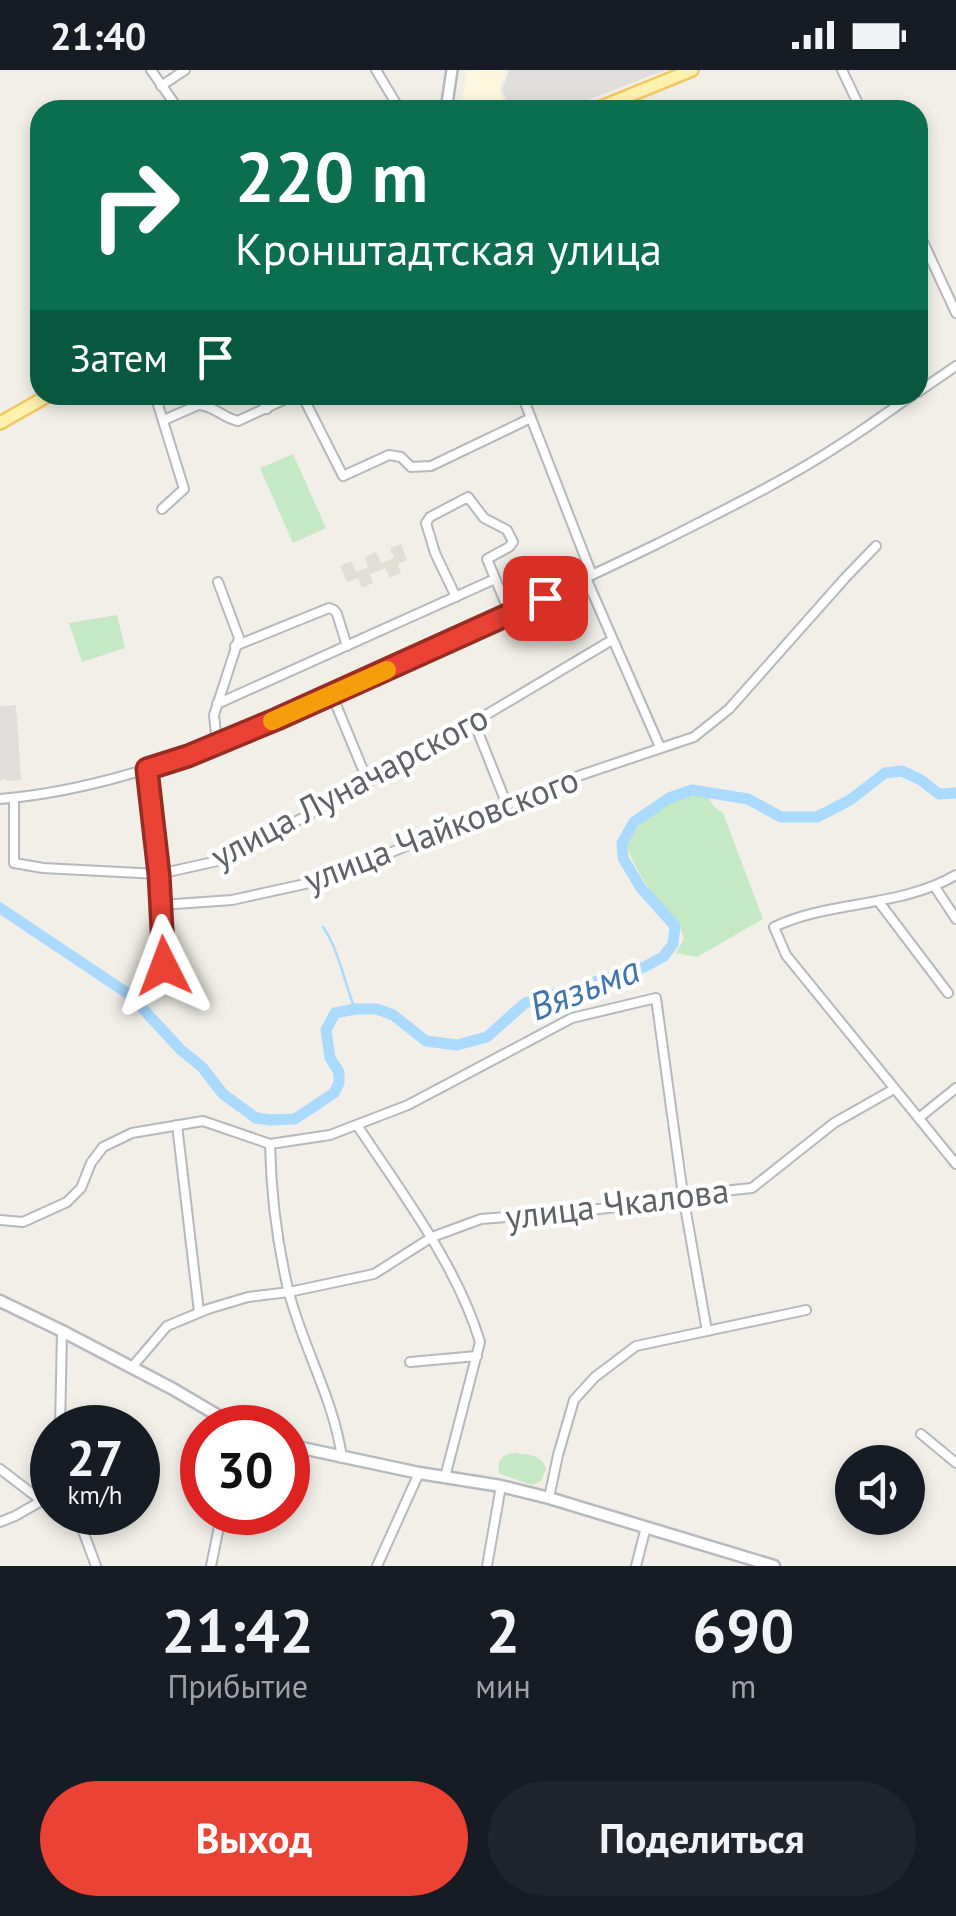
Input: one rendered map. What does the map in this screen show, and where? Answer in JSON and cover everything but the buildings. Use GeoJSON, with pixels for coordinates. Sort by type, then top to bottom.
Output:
{"type":"FeatureCollection","features":[{"type":"Feature","properties":{"kind":"main road"},"geometry":{"type":"LineString","coordinates":[[618,100],[692,70]]}},
{"type":"Feature","properties":{"kind":"main road"},"geometry":{"type":"LineString","coordinates":[[0,423],[32,405]]}},
{"type":"Feature","properties":{"kind":"main road"},"geometry":{"type":"LineString","coordinates":[[0,1302],[62,1330],[198,1405]]}},
{"type":"Feature","properties":{"kind":"main road"},"geometry":{"type":"LineString","coordinates":[[310,1450],[549,1498],[774,1566]]}},
{"type":"Feature","properties":{"kind":"street"},"geometry":{"type":"LineString","coordinates":[[151,70],[172,100]]}},
{"type":"Feature","properties":{"kind":"street"},"geometry":{"type":"LineString","coordinates":[[161,86],[185,70]]}},
{"type":"Feature","properties":{"kind":"street"},"geometry":{"type":"LineString","coordinates":[[376,70],[394,100]]}},
{"type":"Feature","properties":{"kind":"street"},"geometry":{"type":"LineString","coordinates":[[448,100],[452,70]]}},
{"type":"Feature","properties":{"kind":"street"},"geometry":{"type":"LineString","coordinates":[[842,70],[856,100]]}},
{"type":"Feature","properties":{"kind":"street"},"geometry":{"type":"LineString","coordinates":[[384,83],[392,73]]}},
{"type":"Feature","properties":{"kind":"street"},"geometry":{"type":"LineString","coordinates":[[928,253],[956,313]]}},
{"type":"Feature","properties":{"kind":"street"},"geometry":{"type":"LineString","coordinates":[[928,385],[956,366]]}},
{"type":"Feature","properties":{"kind":"street"},"geometry":{"type":"LineString","coordinates":[[159,405],[184,489],[162,509]]}},
{"type":"Feature","properties":{"kind":"street"},"geometry":{"type":"LineString","coordinates":[[164,420],[204,405],[238,421],[275,405]]}},
{"type":"Feature","properties":{"kind":"street"},"geometry":{"type":"LineString","coordinates":[[265,405],[267,409]]}},
{"type":"Feature","properties":{"kind":"street"},"geometry":{"type":"LineString","coordinates":[[307,405],[344,476],[390,454],[401,457],[412,467],[431,466],[531,418]]}},
{"type":"Feature","properties":{"kind":"street"},"geometry":{"type":"LineString","coordinates":[[526,405],[612,640],[660,747]]}},
{"type":"Feature","properties":{"kind":"street"},"geometry":{"type":"LineString","coordinates":[[0,799],[147,769],[188,756],[332,695],[712,517],[844,442],[899,405]]}},
{"type":"Feature","properties":{"kind":"street"},"geometry":{"type":"LineString","coordinates":[[456,597],[426,523],[430,517],[471,498],[484,518],[507,530],[512,542],[488,557],[510,614]]}},
{"type":"Feature","properties":{"kind":"street","name":"улица Чайковского"},"geometry":{"type":"LineString","coordinates":[[161,905],[232,900],[323,880],[581,775],[694,737],[728,710],[876,546]]}},
{"type":"Feature","properties":{"kind":"street"},"geometry":{"type":"LineString","coordinates":[[218,704],[495,579]]}},
{"type":"Feature","properties":{"kind":"street"},"geometry":{"type":"LineString","coordinates":[[217,744],[214,716],[239,638],[218,582]]}},
{"type":"Feature","properties":{"kind":"street"},"geometry":{"type":"LineString","coordinates":[[235,646],[329,608],[336,614],[347,646]]}},
{"type":"Feature","properties":{"kind":"street","name":"улица Луначарского"},"geometry":{"type":"LineString","coordinates":[[14,798],[14,863],[159,874],[222,860],[368,782],[612,640]]}},
{"type":"Feature","properties":{"kind":"street"},"geometry":{"type":"LineString","coordinates":[[332,695],[368,782]]}},
{"type":"Feature","properties":{"kind":"street"},"geometry":{"type":"LineString","coordinates":[[474,722],[507,805]]}},
{"type":"Feature","properties":{"kind":"street"},"geometry":{"type":"LineString","coordinates":[[147,769],[164,966]]}},
{"type":"Feature","properties":{"kind":"street"},"geometry":{"type":"LineString","coordinates":[[956,875],[935,887],[795,917],[774,927],[786,955],[956,1164]]}},
{"type":"Feature","properties":{"kind":"street"},"geometry":{"type":"LineString","coordinates":[[935,887],[956,919]]}},
{"type":"Feature","properties":{"kind":"street"},"geometry":{"type":"LineString","coordinates":[[879,902],[948,992]]}},
{"type":"Feature","properties":{"kind":"street"},"geometry":{"type":"LineString","coordinates":[[0,1220],[23,1222],[67,1202],[81,1188],[91,1163],[104,1147],[132,1133],[203,1121],[270,1144],[330,1135],[408,1104],[572,1018],[656,998],[708,1331]]}},
{"type":"Feature","properties":{"kind":"street"},"geometry":{"type":"LineString","coordinates":[[920,1116],[956,1088]]}},
{"type":"Feature","properties":{"kind":"street","name":"улица Чкалова"},"geometry":{"type":"LineString","coordinates":[[132,1368],[166,1326],[248,1296],[374,1274],[432,1238],[481,1219],[608,1208],[752,1188],[834,1122],[894,1090]]}},
{"type":"Feature","properties":{"kind":"street"},"geometry":{"type":"LineString","coordinates":[[357,1125],[432,1238],[480,1342],[444,1477]]}},
{"type":"Feature","properties":{"kind":"street"},"geometry":{"type":"LineString","coordinates":[[178,1126],[200,1312]]}},
{"type":"Feature","properties":{"kind":"street"},"geometry":{"type":"LineString","coordinates":[[270,1144],[271,1186],[288,1292],[336,1425],[342,1458]]}},
{"type":"Feature","properties":{"kind":"street"},"geometry":{"type":"LineString","coordinates":[[549,1498],[574,1400],[595,1377],[636,1346],[806,1310]]}},
{"type":"Feature","properties":{"kind":"street"},"geometry":{"type":"LineString","coordinates":[[60,1405],[62,1330]]}},
{"type":"Feature","properties":{"kind":"street"},"geometry":{"type":"LineString","coordinates":[[410,1362],[477,1356]]}},
{"type":"Feature","properties":{"kind":"street"},"geometry":{"type":"LineString","coordinates":[[921,1434],[956,1464]]}},
{"type":"Feature","properties":{"kind":"street"},"geometry":{"type":"LineString","coordinates":[[0,1468],[30,1492]]}},
{"type":"Feature","properties":{"kind":"street"},"geometry":{"type":"LineString","coordinates":[[378,1566],[419,1473]]}},
{"type":"Feature","properties":{"kind":"street"},"geometry":{"type":"LineString","coordinates":[[486,1566],[500,1486]]}},
{"type":"Feature","properties":{"kind":"street"},"geometry":{"type":"LineString","coordinates":[[0,1522],[30,1508]]}},
{"type":"Feature","properties":{"kind":"street"},"geometry":{"type":"LineString","coordinates":[[636,1566],[646,1528]]}},
{"type":"Feature","properties":{"kind":"street"},"geometry":{"type":"LineString","coordinates":[[85,1535],[96,1566]]}},
{"type":"Feature","properties":{"kind":"street"},"geometry":{"type":"LineString","coordinates":[[211,1566],[217,1535]]}},
{"type":"Feature","properties":{"kind":"shaded area"},"geometry":{"type":"Polygon","coordinates":[[[467,70],[506,70],[499,90],[503,100],[462,100],[467,70]]]}},
{"type":"Feature","properties":{"kind":"shaded area"},"geometry":{"type":"Polygon","coordinates":[[[509,70],[666,70],[587,100],[506,100],[502,90],[509,70]]]}},
{"type":"Feature","properties":{"kind":"shaded area"},"geometry":{"type":"Polygon","coordinates":[[[401,544],[407,560],[398,564],[401,573],[390,578],[385,568],[370,574],[373,583],[362,588],[358,578],[347,582],[340,566],[351,561],[356,572],[368,567],[365,557],[376,552],[381,563],[394,558],[390,548],[401,544]]]}},
{"type":"Feature","properties":{"kind":"shaded area"},"geometry":{"type":"Polygon","coordinates":[[[16,705],[21,780],[0,780],[0,706],[16,705]]]}},
{"type":"Feature","properties":{"kind":"green space"},"geometry":{"type":"Polygon","coordinates":[[[293,454],[326,528],[293,543],[260,468],[293,454]]]}},
{"type":"Feature","properties":{"kind":"green space"},"geometry":{"type":"Polygon","coordinates":[[[117,615],[125,648],[82,662],[69,623],[117,615]]]}},
{"type":"Feature","properties":{"kind":"green space"},"geometry":{"type":"Polygon","coordinates":[[[696,794],[707,795],[723,813],[763,919],[697,957],[676,953],[684,939],[680,927],[646,884],[627,846],[639,826],[655,812],[696,794]]]}},
{"type":"Feature","properties":{"kind":"green space"},"geometry":{"type":"Polygon","coordinates":[[[515,1453],[541,1460],[546,1469],[541,1481],[532,1485],[500,1474],[501,1459],[515,1453]]]}},
{"type":"Feature","properties":{"kind":"waterway","name":"Вязьма"},"geometry":{"type":"LineString","coordinates":[[0,908],[130,995],[202,1067],[223,1094],[256,1118],[295,1119],[334,1093],[339,1083],[326,1030],[335,1013],[377,1009],[393,1015],[426,1041],[457,1045],[487,1037],[525,1003],[644,967],[663,957],[673,944],[675,926],[641,888],[623,858],[622,843],[634,822],[669,798],[692,790],[748,799],[781,817],[817,817],[850,800],[885,773],[902,771],[939,794],[956,793]]}},
{"type":"Feature","properties":{"kind":"waterway"},"geometry":{"type":"LineString","coordinates":[[323,927],[355,1009]]}},
{"type":"Feature","properties":{"kind":"slow traffic"},"geometry":{"type":"LineString","coordinates":[[272,721],[387,670]]}},
{"type":"Feature","properties":{"kind":"route"},"geometry":{"type":"LineString","coordinates":[[164,966],[147,769],[277,719],[545,598]]}}]}
